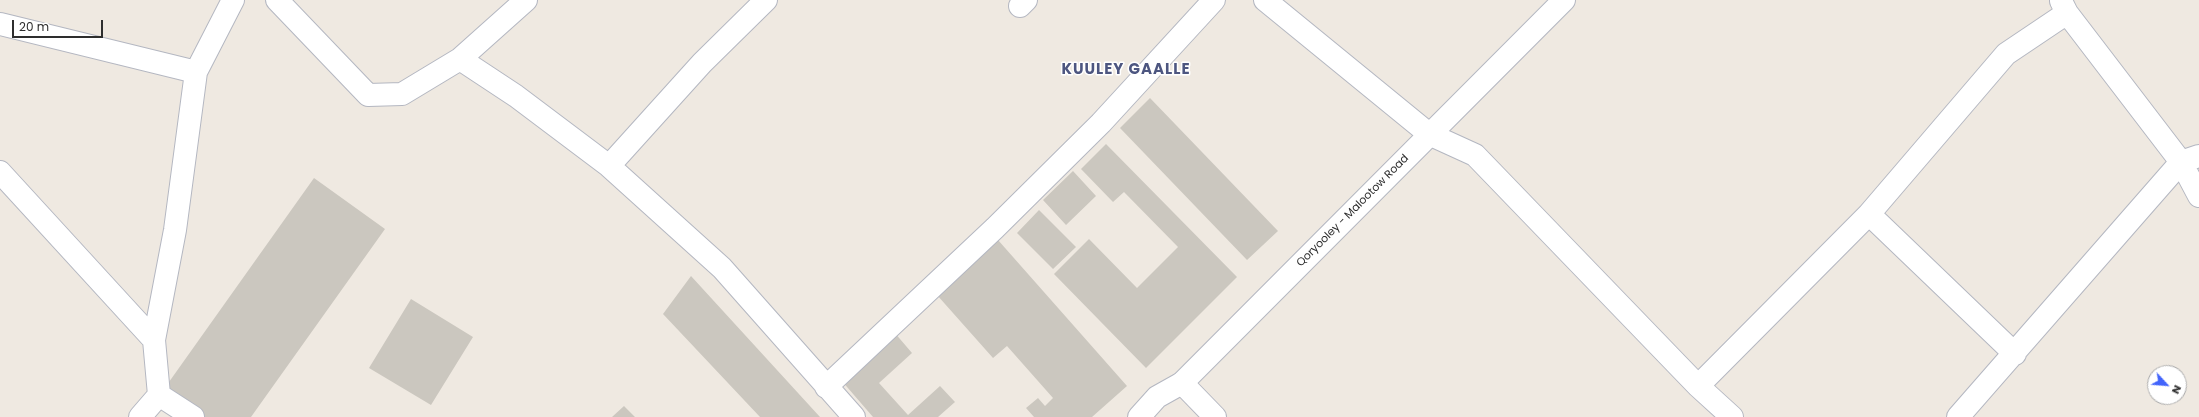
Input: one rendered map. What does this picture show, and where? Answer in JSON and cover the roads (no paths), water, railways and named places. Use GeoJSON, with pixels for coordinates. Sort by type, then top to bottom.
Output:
{"type":"FeatureCollection","features":[{"type":"Feature","properties":{"kind":"street"},"geometry":{"type":"LineString","coordinates":[[140,417],[159,394],[154,340],[175,230],[196,72],[233,0]]}},
{"type":"Feature","properties":{"kind":"street"},"geometry":{"type":"LineString","coordinates":[[277,0],[368,95],[402,94],[460,59],[526,0]]}},
{"type":"Feature","properties":{"kind":"street"},"geometry":{"type":"LineString","coordinates":[[609,166],[702,63],[766,0]]}},
{"type":"Feature","properties":{"kind":"street"},"geometry":{"type":"LineString","coordinates":[[826,387],[1012,211],[1101,123],[1214,0]]}},
{"type":"Feature","properties":{"kind":"street"},"geometry":{"type":"LineString","coordinates":[[1265,0],[1429,134],[1475,155],[1698,386],[1732,417]]}},
{"type":"Feature","properties":{"kind":"street","name":"Qoryooley - Malootow Road"},"geometry":{"type":"LineString","coordinates":[[1139,417],[1157,397],[1182,384],[1429,134],[1564,0]]}},
{"type":"Feature","properties":{"kind":"street"},"geometry":{"type":"LineString","coordinates":[[1698,386],[1869,214],[2006,54],[2064,7],[2190,159],[2199,196]]}},
{"type":"Feature","properties":{"kind":"street"},"geometry":{"type":"LineString","coordinates":[[0,24],[196,72]]}},
{"type":"Feature","properties":{"kind":"street"},"geometry":{"type":"LineString","coordinates":[[460,59],[516,96],[609,166],[722,268],[854,417]]}},
{"type":"Feature","properties":{"kind":"street"},"geometry":{"type":"LineString","coordinates":[[1958,417],[2190,159]]}},
{"type":"Feature","properties":{"kind":"street"},"geometry":{"type":"LineString","coordinates":[[0,172],[154,340]]}},
{"type":"Feature","properties":{"kind":"street"},"geometry":{"type":"LineString","coordinates":[[1869,214],[2015,354]]}},
{"type":"Feature","properties":{"kind":"street"},"geometry":{"type":"LineString","coordinates":[[1182,384],[1215,417]]}},
{"type":"Feature","properties":{"kind":"street"},"geometry":{"type":"LineString","coordinates":[[159,394],[193,417]]}},
{"type":"Feature","properties":{"kind":"district","name":"KUULEY GAALLE"},"geometry":{"type":"Point","coordinates":[1126,70]}}]}
